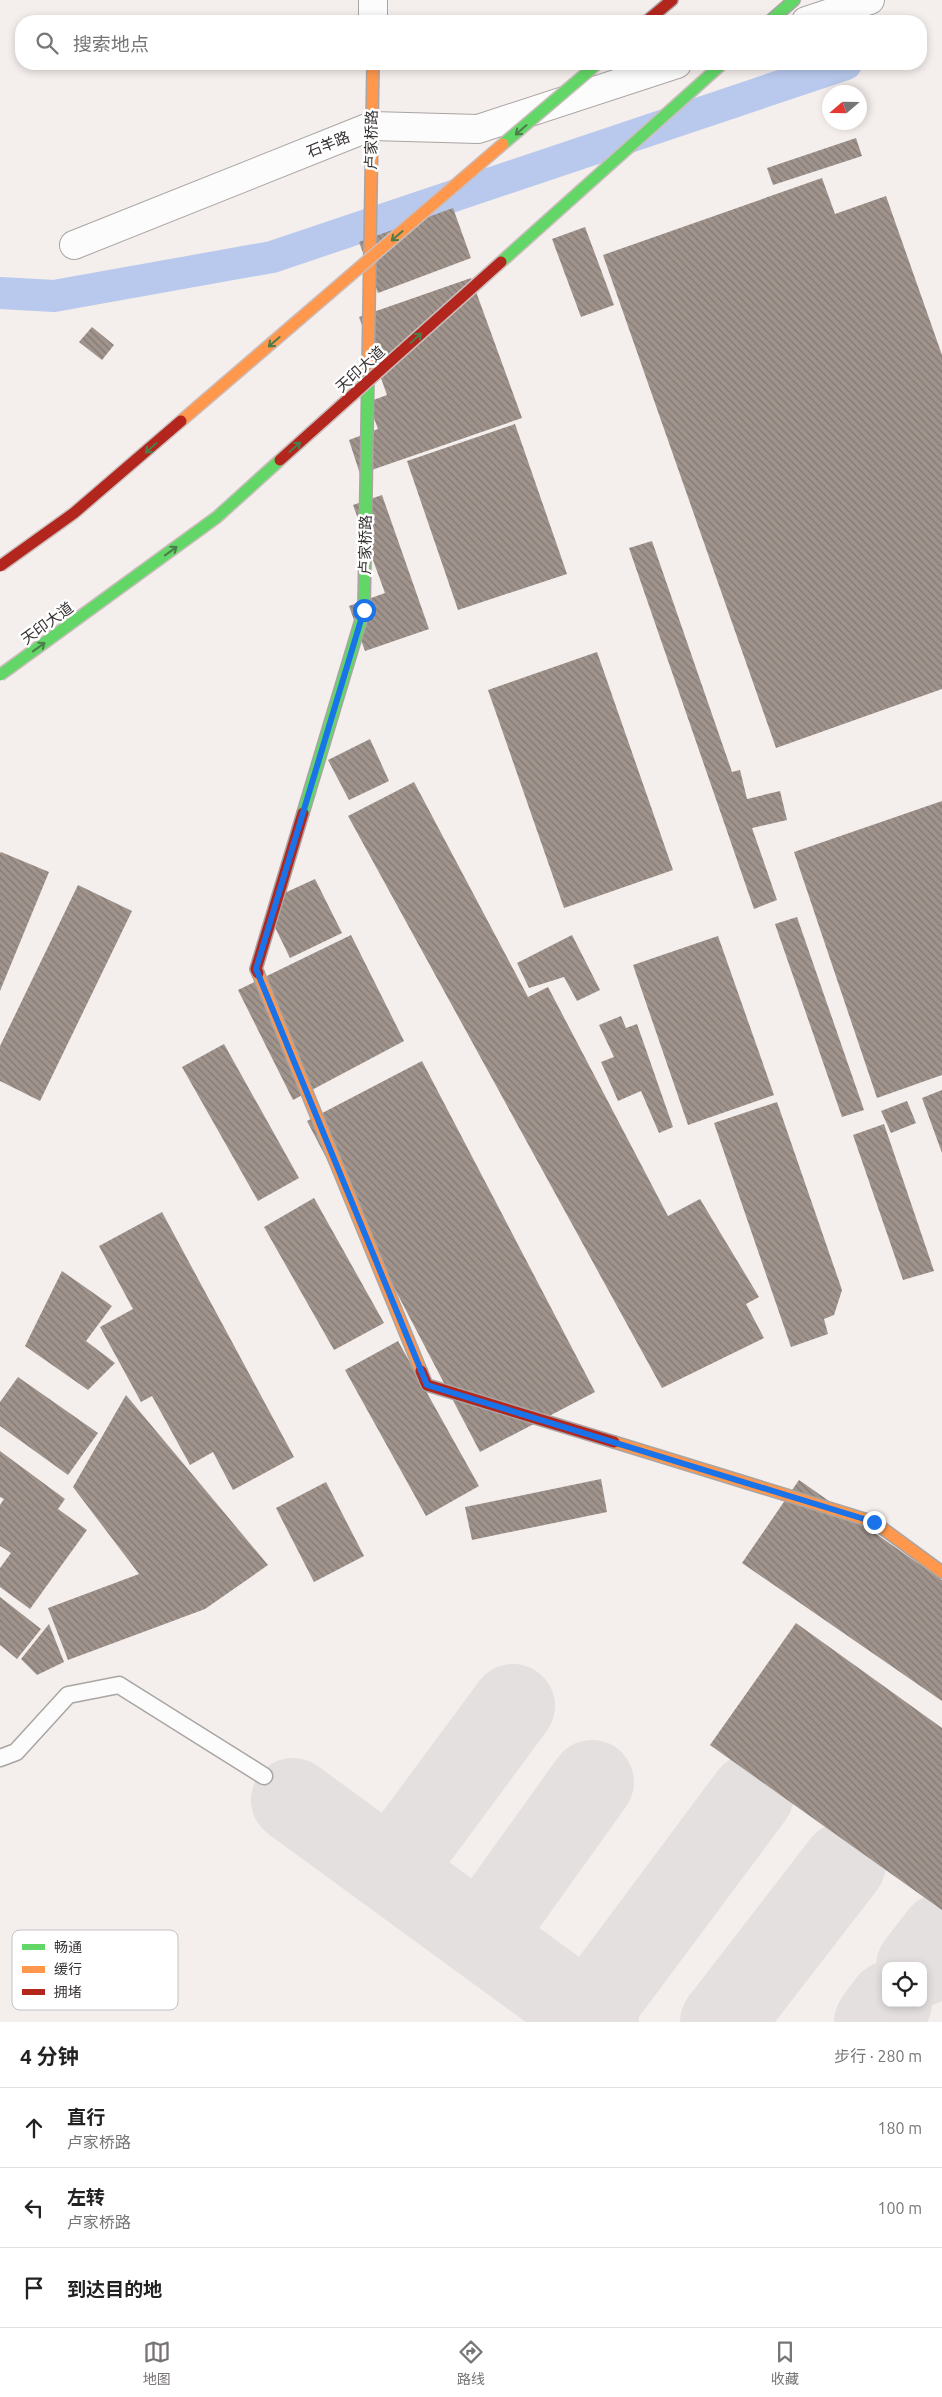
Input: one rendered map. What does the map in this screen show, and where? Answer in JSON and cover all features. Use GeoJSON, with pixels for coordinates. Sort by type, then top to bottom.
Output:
{"type":"FeatureCollection","features":[{"type":"Feature","properties":{"kind":"street"},"geometry":{"type":"LineString","coordinates":[[373,0],[373,15]]}},
{"type":"Feature","properties":{"kind":"street"},"geometry":{"type":"LineString","coordinates":[[654,15],[672,0]]}},
{"type":"Feature","properties":{"kind":"street"},"geometry":{"type":"LineString","coordinates":[[777,15],[794,0]]}},
{"type":"Feature","properties":{"kind":"street"},"geometry":{"type":"LineString","coordinates":[[824,15],[870,0]]}},
{"type":"Feature","properties":{"kind":"street","name":"卢家桥路"},"geometry":{"type":"LineString","coordinates":[[372,70],[364,610],[256,969],[427,1385],[874,1522],[942,1572]]}},
{"type":"Feature","properties":{"kind":"street"},"geometry":{"type":"LineString","coordinates":[[0,566],[74,513],[590,70]]}},
{"type":"Feature","properties":{"kind":"street","name":"石羊路"},"geometry":{"type":"LineString","coordinates":[[74,245],[372,126],[478,129],[659,70]]}},
{"type":"Feature","properties":{"kind":"street","name":"天印大道"},"geometry":{"type":"LineString","coordinates":[[0,675],[217,517],[715,70]]}},
{"type":"Feature","properties":{"kind":"lane"},"geometry":{"type":"LineString","coordinates":[[0,1758],[16,1752],[68,1695],[118,1686],[264,1776]]}},
{"type":"Feature","properties":{"kind":"building"},"geometry":{"type":"Polygon","coordinates":[[[856,138],[862,156],[773,185],[767,168],[856,138]]]}},
{"type":"Feature","properties":{"kind":"building"},"geometry":{"type":"Polygon","coordinates":[[[822,178],[835,214],[886,196],[942,355],[942,689],[776,748],[603,255],[822,178]]]}},
{"type":"Feature","properties":{"kind":"building"},"geometry":{"type":"Polygon","coordinates":[[[453,208],[471,258],[378,293],[359,242],[453,208]]]}},
{"type":"Feature","properties":{"kind":"building"},"geometry":{"type":"Polygon","coordinates":[[[585,227],[614,305],[581,317],[552,239],[585,227]]]}},
{"type":"Feature","properties":{"kind":"building"},"geometry":{"type":"Polygon","coordinates":[[[471,278],[522,418],[360,474],[349,440],[378,429],[368,402],[387,395],[359,317],[471,278]]]}},
{"type":"Feature","properties":{"kind":"building"},"geometry":{"type":"Polygon","coordinates":[[[92,327],[114,345],[102,360],[79,342],[92,327]]]}},
{"type":"Feature","properties":{"kind":"building"},"geometry":{"type":"Polygon","coordinates":[[[515,424],[567,574],[458,610],[407,461],[515,424]]]}},
{"type":"Feature","properties":{"kind":"building"},"geometry":{"type":"Polygon","coordinates":[[[382,495],[429,629],[365,651],[349,606],[385,593],[353,505],[382,495]]]}},
{"type":"Feature","properties":{"kind":"building"},"geometry":{"type":"Polygon","coordinates":[[[652,541],[732,772],[740,770],[747,799],[780,791],[787,820],[752,828],[777,900],[754,909],[629,548],[652,541]]]}},
{"type":"Feature","properties":{"kind":"building"},"geometry":{"type":"Polygon","coordinates":[[[597,652],[673,870],[564,908],[488,690],[597,652]]]}},
{"type":"Feature","properties":{"kind":"building"},"geometry":{"type":"Polygon","coordinates":[[[370,739],[389,781],[349,800],[328,760],[370,739]]]}},
{"type":"Feature","properties":{"kind":"building"},"geometry":{"type":"Polygon","coordinates":[[[414,782],[528,997],[548,987],[668,1216],[700,1199],[759,1297],[746,1304],[764,1338],[662,1388],[348,816],[414,782]]]}},
{"type":"Feature","properties":{"kind":"building"},"geometry":{"type":"Polygon","coordinates":[[[942,801],[942,1075],[877,1098],[794,852],[942,801]]]}},
{"type":"Feature","properties":{"kind":"building"},"geometry":{"type":"Polygon","coordinates":[[[0,853],[49,872],[0,991],[0,853]]]}},
{"type":"Feature","properties":{"kind":"building"},"geometry":{"type":"Polygon","coordinates":[[[315,879],[342,933],[290,958],[269,915],[278,896],[315,879]]]}},
{"type":"Feature","properties":{"kind":"building"},"geometry":{"type":"Polygon","coordinates":[[[78,885],[132,911],[40,1101],[0,1081],[0,1046],[78,885]]]}},
{"type":"Feature","properties":{"kind":"building"},"geometry":{"type":"Polygon","coordinates":[[[797,917],[864,1110],[842,1117],[775,924],[797,917]]]}},
{"type":"Feature","properties":{"kind":"building"},"geometry":{"type":"Polygon","coordinates":[[[351,935],[404,1041],[293,1100],[238,990],[351,935]]]}},
{"type":"Feature","properties":{"kind":"building"},"geometry":{"type":"Polygon","coordinates":[[[572,935],[600,990],[577,1001],[564,977],[529,988],[517,963],[572,935]]]}},
{"type":"Feature","properties":{"kind":"building"},"geometry":{"type":"Polygon","coordinates":[[[718,936],[774,1095],[688,1125],[633,965],[718,936]]]}},
{"type":"Feature","properties":{"kind":"building"},"geometry":{"type":"Polygon","coordinates":[[[621,1016],[626,1028],[637,1024],[673,1127],[659,1133],[641,1091],[618,1101],[601,1062],[614,1057],[599,1025],[621,1016]]]}},
{"type":"Feature","properties":{"kind":"building"},"geometry":{"type":"Polygon","coordinates":[[[224,1044],[299,1178],[258,1201],[182,1067],[224,1044]]]}},
{"type":"Feature","properties":{"kind":"building"},"geometry":{"type":"Polygon","coordinates":[[[422,1061],[595,1392],[480,1452],[307,1121],[422,1061]]]}},
{"type":"Feature","properties":{"kind":"building"},"geometry":{"type":"Polygon","coordinates":[[[942,1090],[942,1153],[922,1098],[942,1090]]]}},
{"type":"Feature","properties":{"kind":"building"},"geometry":{"type":"Polygon","coordinates":[[[907,1101],[916,1123],[891,1133],[881,1111],[907,1101]]]}},
{"type":"Feature","properties":{"kind":"building"},"geometry":{"type":"Polygon","coordinates":[[[777,1102],[842,1290],[834,1315],[824,1319],[828,1334],[791,1347],[714,1123],[777,1102]]]}},
{"type":"Feature","properties":{"kind":"building"},"geometry":{"type":"Polygon","coordinates":[[[884,1124],[934,1271],[903,1280],[853,1135],[884,1124]]]}},
{"type":"Feature","properties":{"kind":"building"},"geometry":{"type":"Polygon","coordinates":[[[314,1198],[384,1323],[334,1350],[264,1227],[314,1198]]]}},
{"type":"Feature","properties":{"kind":"building"},"geometry":{"type":"Polygon","coordinates":[[[162,1212],[294,1457],[233,1490],[213,1452],[190,1465],[152,1396],[141,1402],[100,1327],[133,1309],[99,1246],[162,1212]]]}},
{"type":"Feature","properties":{"kind":"building"},"geometry":{"type":"Polygon","coordinates":[[[62,1271],[112,1306],[86,1341],[115,1363],[88,1390],[25,1346],[62,1271]]]}},
{"type":"Feature","properties":{"kind":"building"},"geometry":{"type":"Polygon","coordinates":[[[398,1341],[479,1486],[426,1516],[345,1370],[398,1341]]]}},
{"type":"Feature","properties":{"kind":"building"},"geometry":{"type":"Polygon","coordinates":[[[18,1377],[98,1433],[68,1475],[0,1426],[0,1402],[18,1377]]]}},
{"type":"Feature","properties":{"kind":"building"},"geometry":{"type":"Polygon","coordinates":[[[126,1395],[268,1565],[205,1609],[68,1660],[48,1608],[139,1574],[73,1487],[126,1395]]]}},
{"type":"Feature","properties":{"kind":"building"},"geometry":{"type":"Polygon","coordinates":[[[0,1451],[65,1499],[58,1509],[87,1530],[30,1609],[0,1587],[0,1568],[11,1553],[0,1546],[0,1505],[4,1499],[0,1497],[0,1451]]]}},
{"type":"Feature","properties":{"kind":"building"},"geometry":{"type":"Polygon","coordinates":[[[601,1479],[607,1512],[472,1540],[465,1507],[601,1479]]]}},
{"type":"Feature","properties":{"kind":"building"},"geometry":{"type":"Polygon","coordinates":[[[799,1480],[942,1580],[942,1701],[742,1563],[799,1480]]]}},
{"type":"Feature","properties":{"kind":"building"},"geometry":{"type":"Polygon","coordinates":[[[326,1482],[364,1556],[314,1582],[276,1508],[326,1482]]]}},
{"type":"Feature","properties":{"kind":"building"},"geometry":{"type":"Polygon","coordinates":[[[0,1597],[41,1629],[17,1659],[0,1645],[0,1597]]]}},
{"type":"Feature","properties":{"kind":"building"},"geometry":{"type":"Polygon","coordinates":[[[796,1623],[942,1728],[942,1910],[710,1745],[796,1623]]]}},
{"type":"Feature","properties":{"kind":"building"},"geometry":{"type":"Polygon","coordinates":[[[49,1624],[64,1662],[37,1675],[21,1659],[49,1624]]]}},
{"type":"Feature","properties":{"kind":"waterway"},"geometry":{"type":"LineString","coordinates":[[0,293],[54,296],[272,257],[828,70]]}},
{"type":"Feature","properties":{"kind":"taxiway"},"geometry":{"type":"LineString","coordinates":[[391,1871],[513,1706]]}},
{"type":"Feature","properties":{"kind":"taxiway"},"geometry":{"type":"LineString","coordinates":[[481,1937],[592,1782]]}},
{"type":"Feature","properties":{"kind":"taxiway"},"geometry":{"type":"LineString","coordinates":[[588,2015],[752,1795]]}},
{"type":"Feature","properties":{"kind":"taxiway"},"geometry":{"type":"LineString","coordinates":[[293,1800],[597,2022]]}},
{"type":"Feature","properties":{"kind":"taxiway"},"geometry":{"type":"LineString","coordinates":[[722,2022],[844,1864]]}},
{"type":"Feature","properties":{"kind":"taxiway"},"geometry":{"type":"LineString","coordinates":[[921,1962],[942,1935]]}},
{"type":"Feature","properties":{"kind":"taxiway"},"geometry":{"type":"LineString","coordinates":[[876,2022],[887,2007]]}},
{"type":"Feature","properties":{"kind":"traffic: fast"},"geometry":{"type":"LineString","coordinates":[[777,15],[794,0]]}},
{"type":"Feature","properties":{"kind":"traffic: fast"},"geometry":{"type":"LineString","coordinates":[[503,144],[590,70]]}},
{"type":"Feature","properties":{"kind":"traffic: fast"},"geometry":{"type":"LineString","coordinates":[[501,262],[715,70]]}},
{"type":"Feature","properties":{"kind":"traffic: fast"},"geometry":{"type":"LineString","coordinates":[[303,813],[364,610],[368,370]]}},
{"type":"Feature","properties":{"kind":"traffic: fast"},"geometry":{"type":"LineString","coordinates":[[0,675],[217,517],[280,460]]}},
{"type":"Feature","properties":{"kind":"traffic: slow"},"geometry":{"type":"LineString","coordinates":[[368,370],[373,70]]}},
{"type":"Feature","properties":{"kind":"traffic: slow"},"geometry":{"type":"LineString","coordinates":[[181,421],[503,144]]}},
{"type":"Feature","properties":{"kind":"traffic: slow"},"geometry":{"type":"LineString","coordinates":[[258,973],[421,1371]]}},
{"type":"Feature","properties":{"kind":"traffic: slow"},"geometry":{"type":"LineString","coordinates":[[614,1442],[874,1522],[942,1572]]}},
{"type":"Feature","properties":{"kind":"traffic: jam"},"geometry":{"type":"LineString","coordinates":[[654,15],[672,0]]}},
{"type":"Feature","properties":{"kind":"traffic: jam"},"geometry":{"type":"LineString","coordinates":[[280,460],[501,262]]}},
{"type":"Feature","properties":{"kind":"traffic: jam"},"geometry":{"type":"LineString","coordinates":[[0,566],[74,513],[181,421]]}},
{"type":"Feature","properties":{"kind":"traffic: jam"},"geometry":{"type":"LineString","coordinates":[[258,973],[256,969],[303,813]]}},
{"type":"Feature","properties":{"kind":"traffic: jam"},"geometry":{"type":"LineString","coordinates":[[421,1371],[427,1385],[614,1442]]}},
{"type":"Feature","properties":{"kind":"route"},"geometry":{"type":"LineString","coordinates":[[364,610],[256,969],[427,1385],[874,1522]]}}]}
